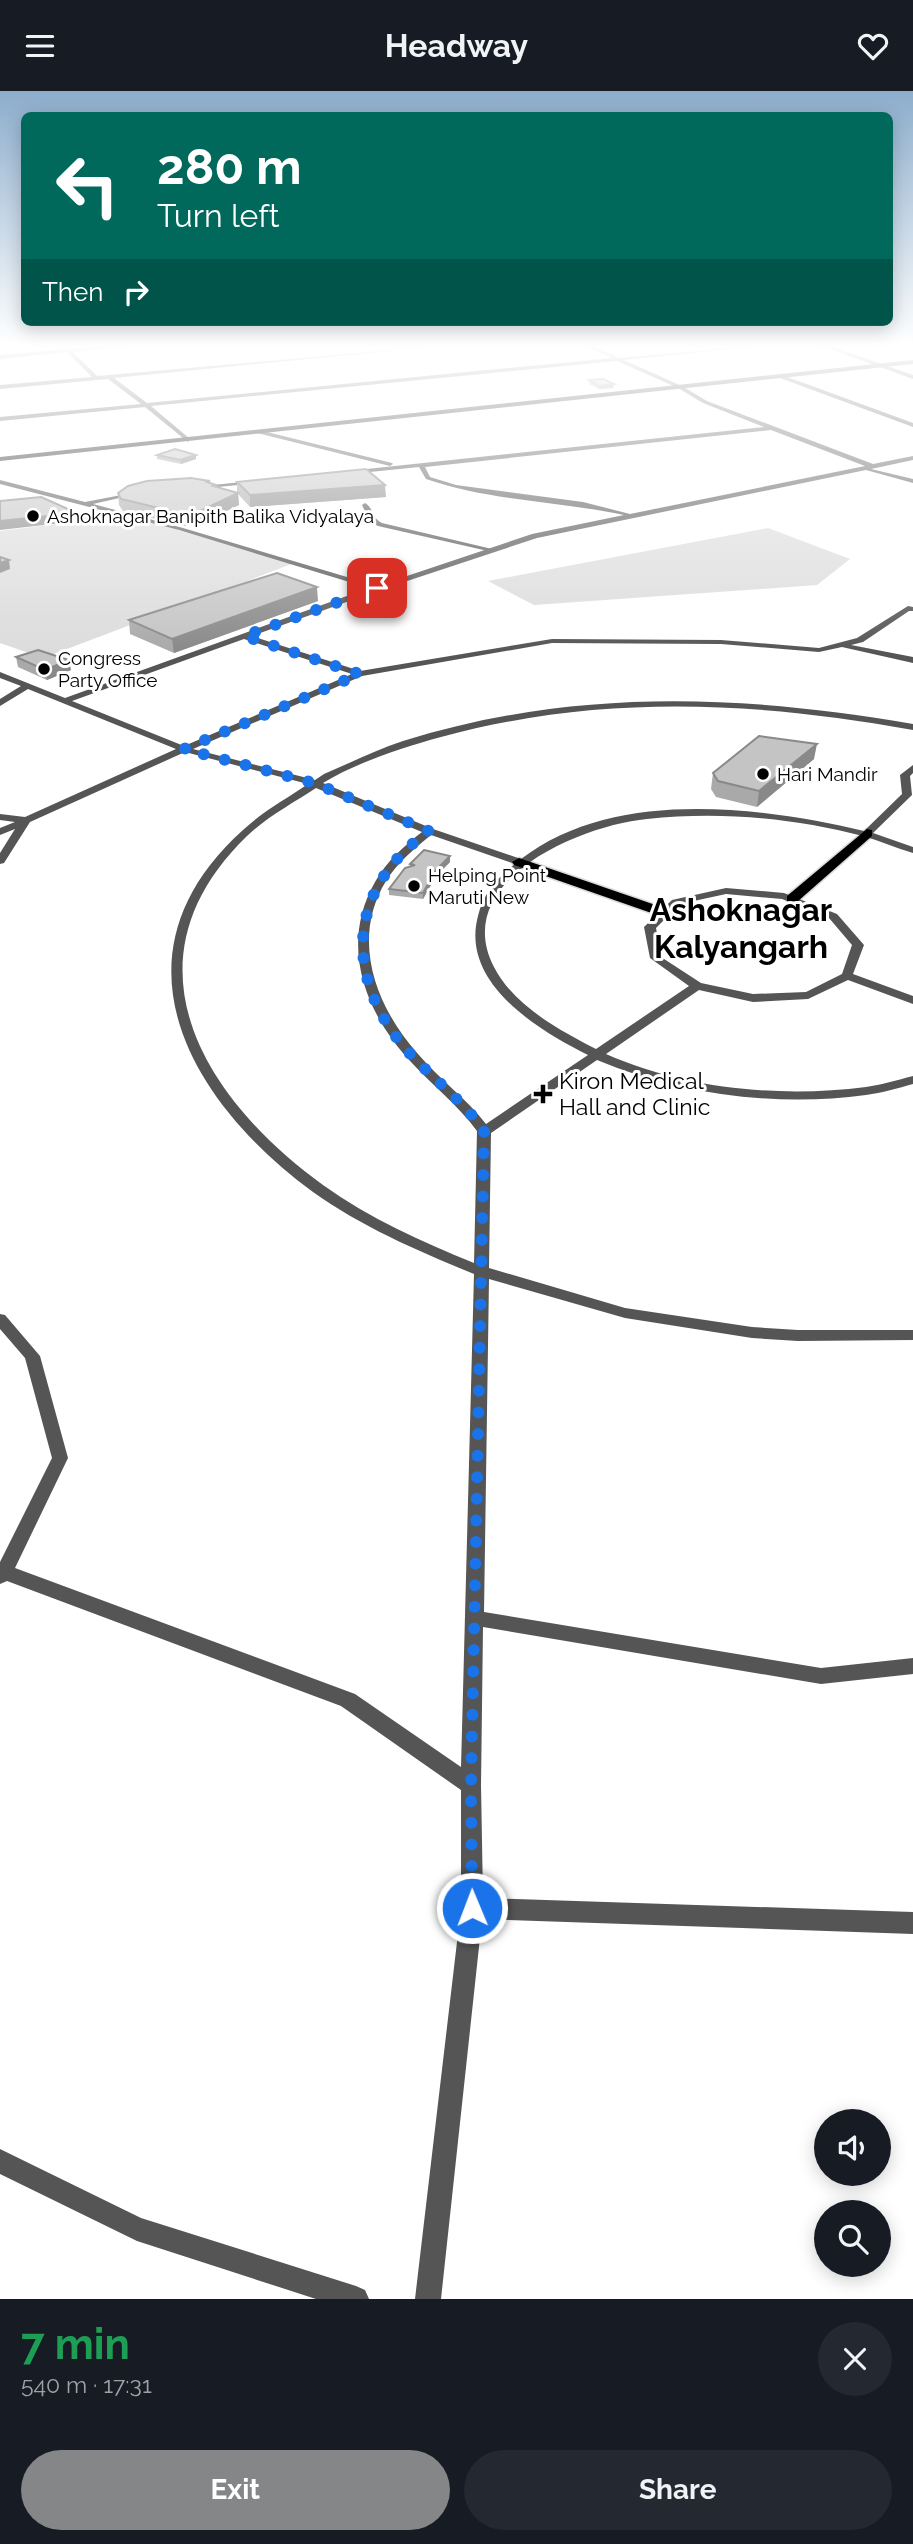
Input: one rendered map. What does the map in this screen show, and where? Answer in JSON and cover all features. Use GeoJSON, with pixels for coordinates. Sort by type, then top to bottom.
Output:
{"type":"FeatureCollection","features":[{"type":"Feature","properties":{"kind":"main road"},"geometry":{"type":"LineString","coordinates":[[0,459],[108,448]]}},
{"type":"Feature","properties":{"kind":"main road"},"geometry":{"type":"LineString","coordinates":[[792,899],[867,833]]}},
{"type":"Feature","properties":{"kind":"main road"},"geometry":{"type":"LineString","coordinates":[[519,862],[665,913]]}},
{"type":"Feature","properties":{"kind":"street"},"geometry":{"type":"LineString","coordinates":[[325,448],[399,466]]}},
{"type":"Feature","properties":{"kind":"street"},"geometry":{"type":"LineString","coordinates":[[344,473],[593,448]]}},
{"type":"Feature","properties":{"kind":"street"},"geometry":{"type":"LineString","coordinates":[[820,448],[868,468],[913,481]]}},
{"type":"Feature","properties":{"kind":"street"},"geometry":{"type":"LineString","coordinates":[[64,701],[488,549],[535,536],[913,458]]}},
{"type":"Feature","properties":{"kind":"street"},"geometry":{"type":"LineString","coordinates":[[420,464],[428,478],[455,487],[572,502],[635,516]]}},
{"type":"Feature","properties":{"kind":"street"},"geometry":{"type":"LineString","coordinates":[[192,487],[303,477]]}},
{"type":"Feature","properties":{"kind":"street"},"geometry":{"type":"LineString","coordinates":[[0,482],[181,529],[377,588]]}},
{"type":"Feature","properties":{"kind":"street"},"geometry":{"type":"LineString","coordinates":[[85,504],[144,492]]}},
{"type":"Feature","properties":{"kind":"street"},"geometry":{"type":"LineString","coordinates":[[28,500],[55,497]]}},
{"type":"Feature","properties":{"kind":"street"},"geometry":{"type":"LineString","coordinates":[[365,505],[372,520],[380,525],[488,549]]}},
{"type":"Feature","properties":{"kind":"street"},"geometry":{"type":"LineString","coordinates":[[0,832],[360,674],[552,641],[721,642],[819,650],[860,640],[911,606]]}},
{"type":"Feature","properties":{"kind":"street"},"geometry":{"type":"LineString","coordinates":[[244,636],[360,674]]}},
{"type":"Feature","properties":{"kind":"street"},"geometry":{"type":"LineString","coordinates":[[840,645],[913,660]]}},
{"type":"Feature","properties":{"kind":"street"},"geometry":{"type":"LineString","coordinates":[[0,675],[184,749],[314,783],[429,831],[519,862]]}},
{"type":"Feature","properties":{"kind":"street"},"geometry":{"type":"LineString","coordinates":[[0,703],[27,686]]}},
{"type":"Feature","properties":{"kind":"street"},"geometry":{"type":"LineString","coordinates":[[913,727],[847,715],[740,705],[635,705],[522,716],[439,734],[353,764],[314,783],[245,832],[218,860],[197,891],[183,925],[176,961],[178,1000],[189,1040],[210,1081],[243,1123],[286,1164],[363,1215],[407,1239],[483,1272],[624,1313],[778,1335],[913,1335]]}},
{"type":"Feature","properties":{"kind":"street"},"geometry":{"type":"LineString","coordinates":[[867,833],[910,796],[905,775],[913,768]]}},
{"type":"Feature","properties":{"kind":"street"},"geometry":{"type":"LineString","coordinates":[[913,849],[867,833],[804,818],[753,813],[677,812],[618,821],[565,837],[519,862],[495,888],[481,919],[483,954],[503,991],[540,1025],[595,1056],[665,1080],[744,1093],[825,1095],[913,1080]]}},
{"type":"Feature","properties":{"kind":"street"},"geometry":{"type":"LineString","coordinates":[[0,817],[26,820]]}},
{"type":"Feature","properties":{"kind":"street"},"geometry":{"type":"LineString","coordinates":[[0,862],[26,820]]}},
{"type":"Feature","properties":{"kind":"street"},"geometry":{"type":"LineString","coordinates":[[428,2299],[472,1908],[471,1786],[484,1131],[468,1108],[413,1057],[375,1003],[361,956],[366,911],[381,878],[408,845],[429,831]]}},
{"type":"Feature","properties":{"kind":"street"},"geometry":{"type":"LineString","coordinates":[[848,976],[858,946],[833,916],[792,899],[726,891],[676,902],[650,927],[656,958],[697,986],[752,998],[808,995],[848,976],[913,1000]]}},
{"type":"Feature","properties":{"kind":"street"},"geometry":{"type":"LineString","coordinates":[[484,1131],[697,986]]}},
{"type":"Feature","properties":{"kind":"street"},"geometry":{"type":"LineString","coordinates":[[0,1319],[32,1356],[60,1458],[1,1573],[348,1700],[471,1786]]}},
{"type":"Feature","properties":{"kind":"street"},"geometry":{"type":"LineString","coordinates":[[474,1618],[821,1676],[913,1666]]}},
{"type":"Feature","properties":{"kind":"street"},"geometry":{"type":"LineString","coordinates":[[472,1908],[913,1923]]}},
{"type":"Feature","properties":{"kind":"street"},"geometry":{"type":"LineString","coordinates":[[0,2161],[137,2229],[356,2299]]}},
{"type":"Feature","properties":{"kind":"shaded area"},"geometry":{"type":"Polygon","coordinates":[[[97,507],[294,563],[43,658],[0,643],[0,573],[9,569],[0,566],[0,531],[79,521],[97,507]]]}},
{"type":"Feature","properties":{"kind":"shaded area"},"geometry":{"type":"Polygon","coordinates":[[[768,528],[850,559],[817,585],[534,605],[488,581],[768,528]]]}},
{"type":"Feature","properties":{"kind":"building"},"geometry":{"type":"Polygon","coordinates":[[[175,449],[196,455],[180,460],[157,455],[175,449]]]}},
{"type":"Feature","properties":{"kind":"building"},"geometry":{"type":"Polygon","coordinates":[[[366,469],[385,485],[250,495],[237,482],[366,469]]]}},
{"type":"Feature","properties":{"kind":"building"},"geometry":{"type":"Polygon","coordinates":[[[191,478],[210,481],[207,482],[216,485],[213,486],[238,493],[200,511],[184,514],[121,499],[118,493],[128,486],[147,481],[191,478]]]}},
{"type":"Feature","properties":{"kind":"building"},"geometry":{"type":"Polygon","coordinates":[[[41,497],[77,513],[0,521],[0,501],[41,497]]]}},
{"type":"Feature","properties":{"kind":"building"},"geometry":{"type":"Polygon","coordinates":[[[277,573],[317,587],[172,639],[129,620],[277,573]]]}},
{"type":"Feature","properties":{"kind":"building"},"geometry":{"type":"Polygon","coordinates":[[[38,650],[69,660],[45,670],[16,657],[38,650]]]}},
{"type":"Feature","properties":{"kind":"building"},"geometry":{"type":"Polygon","coordinates":[[[759,736],[817,744],[759,791],[718,781],[713,773],[759,736]]]}},
{"type":"Feature","properties":{"kind":"building"},"geometry":{"type":"Polygon","coordinates":[[[424,850],[450,856],[436,870],[423,893],[389,889],[405,868],[415,865],[410,864],[424,850]]]}},
{"type":"Feature","properties":{"kind":"place","name":"Ashoknagar Banipith Balika Vidyalaya"},"geometry":{"type":"Point","coordinates":[33,516]}},
{"type":"Feature","properties":{"kind":"place","name":"Congress Party Office"},"geometry":{"type":"Point","coordinates":[44,669]}},
{"type":"Feature","properties":{"kind":"place","name":"Hari Mandir"},"geometry":{"type":"Point","coordinates":[763,774]}},
{"type":"Feature","properties":{"kind":"place","name":"Helping Point Maruti New"},"geometry":{"type":"Point","coordinates":[414,886]}},
{"type":"Feature","properties":{"kind":"place","name":"Kiron Medical Hall and Clinic"},"geometry":{"type":"Point","coordinates":[543,1094]}},
{"type":"Feature","properties":{"kind":"district","name":"Ashoknagar Kalyangarh"},"geometry":{"type":"Point","coordinates":[741,928]}},
{"type":"Feature","properties":{"kind":"route"},"geometry":{"type":"LineString","coordinates":[[377,588],[244,636],[360,674],[184,749],[314,783],[429,831],[408,845],[381,878],[366,911],[361,956],[375,1003],[413,1057],[468,1108],[484,1131],[471,1786],[472,1908]]}}]}
